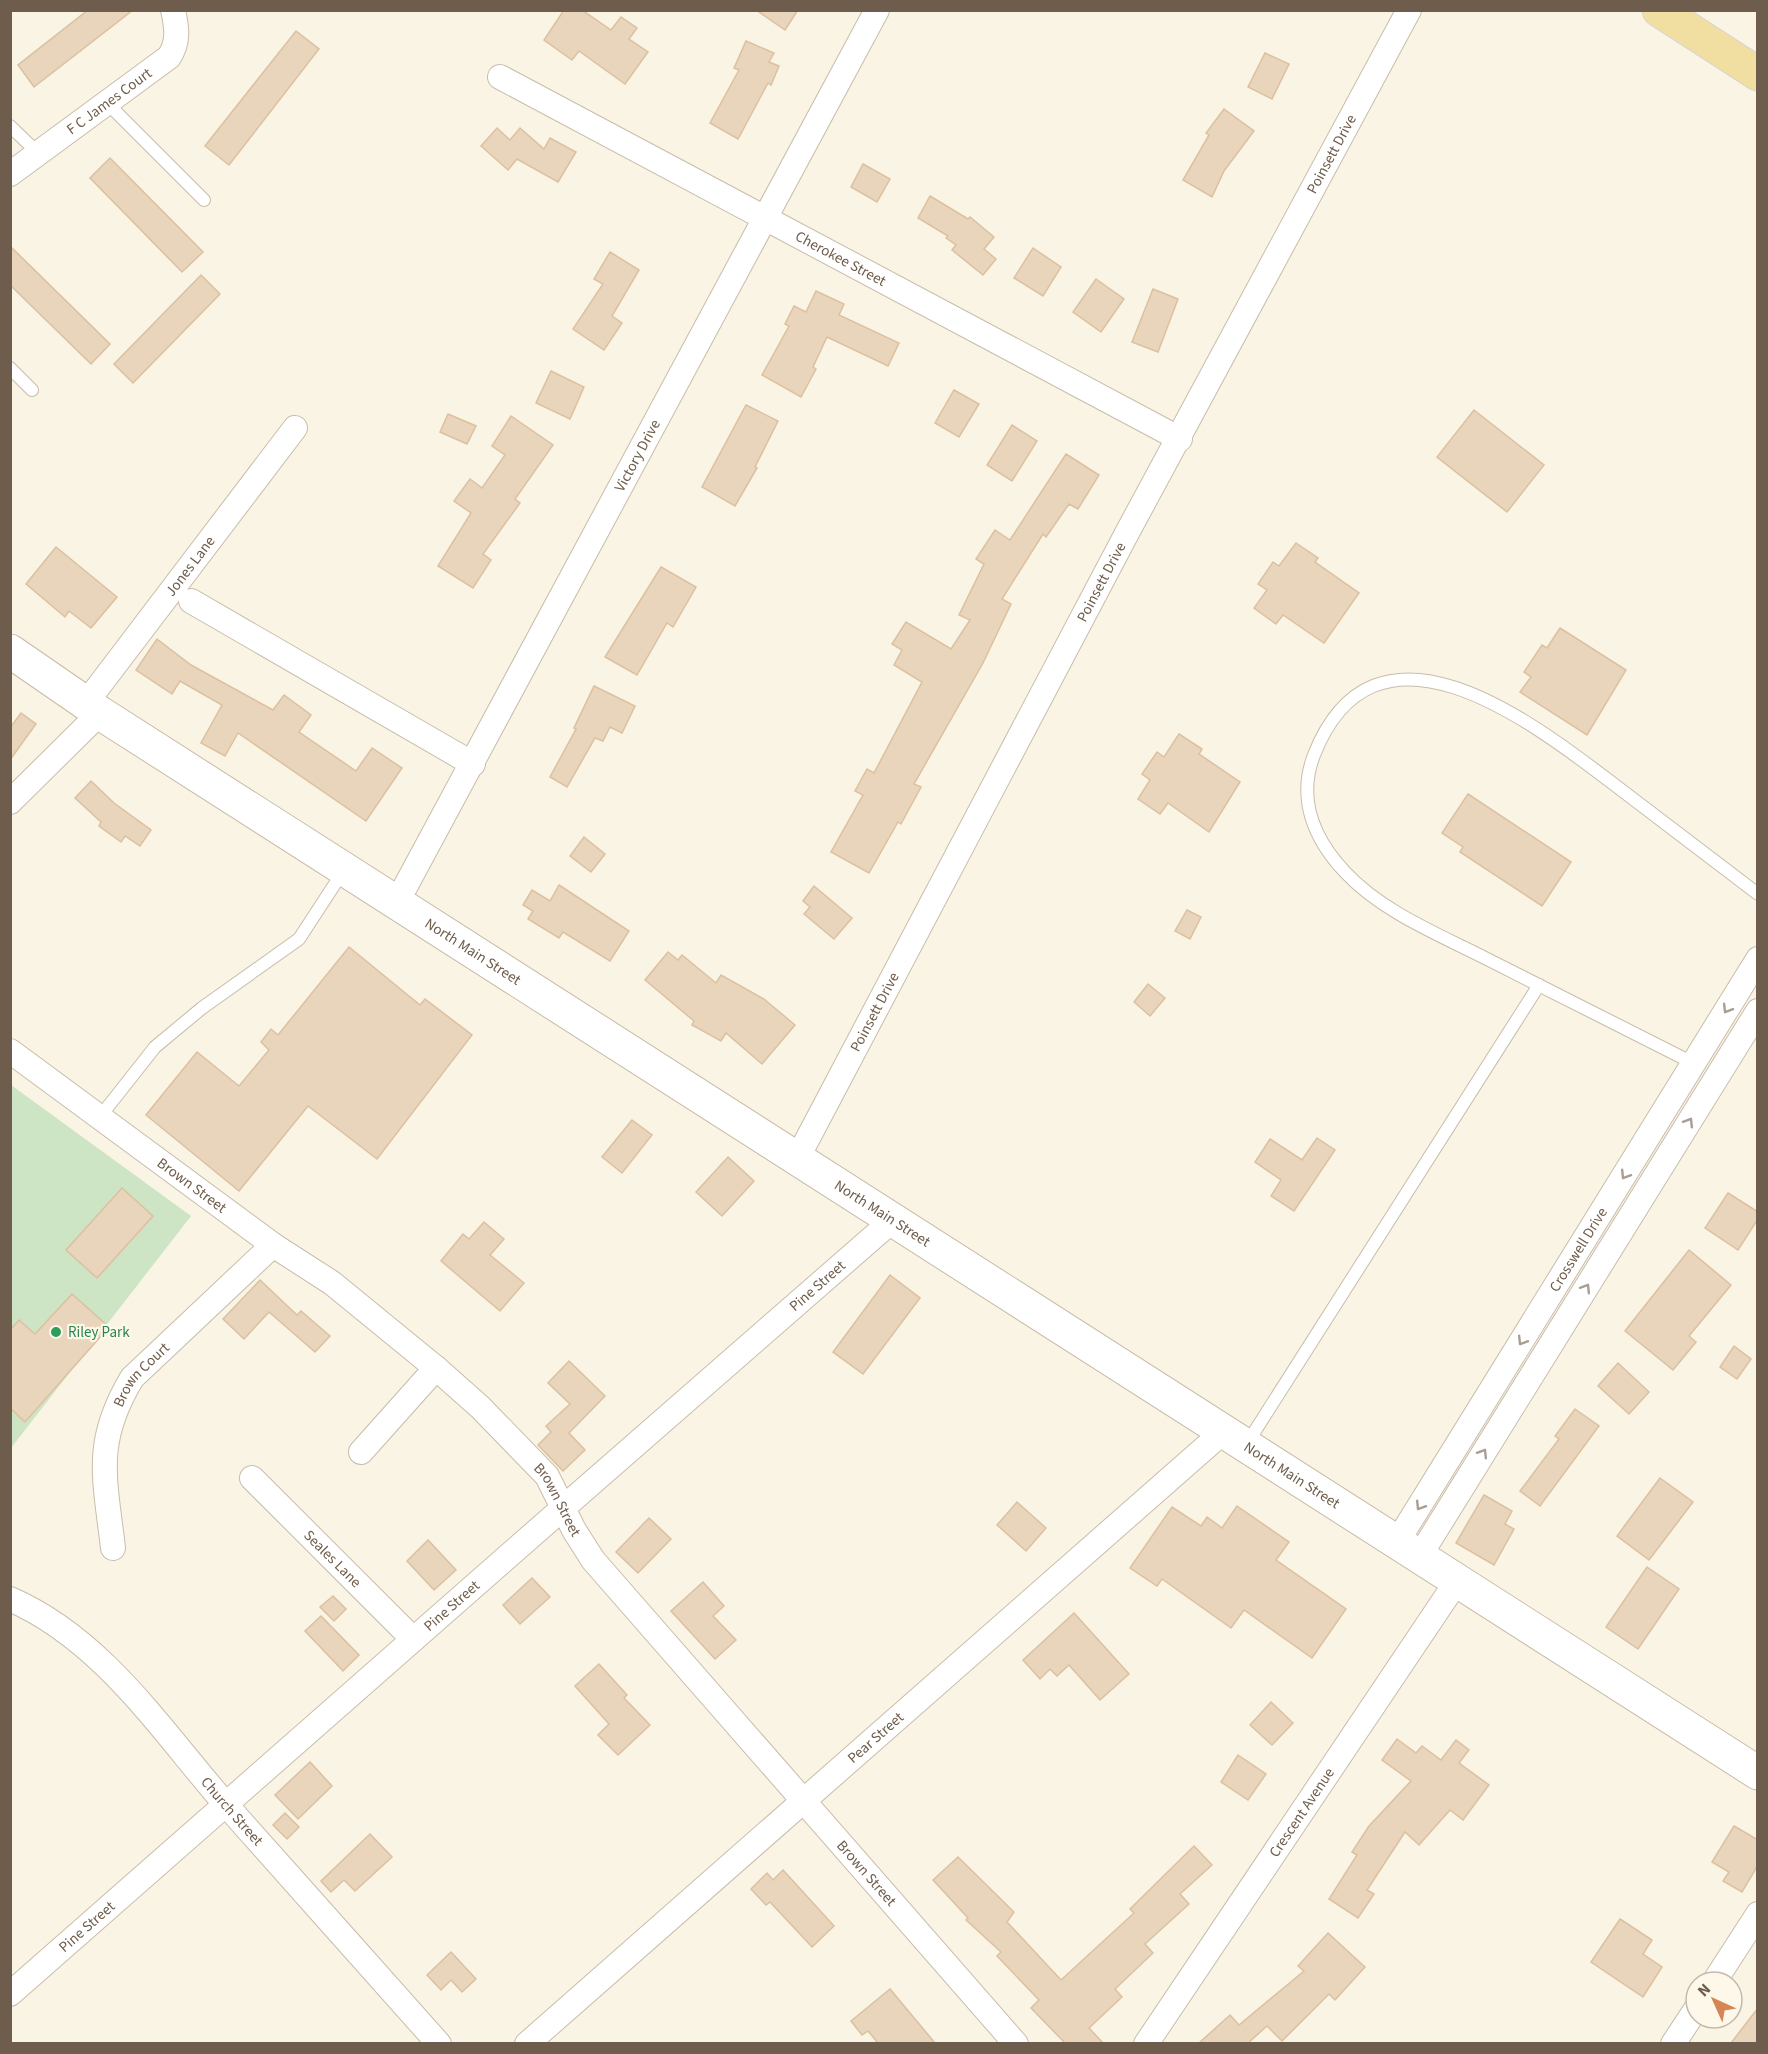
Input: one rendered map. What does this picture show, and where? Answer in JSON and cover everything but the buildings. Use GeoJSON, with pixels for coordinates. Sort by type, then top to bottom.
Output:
{"type":"FeatureCollection","features":[{"type":"Feature","properties":{"kind":"main road"},"geometry":{"type":"LineString","coordinates":[[1659,10],[1758,74]]}},
{"type":"Feature","properties":{"kind":"main road","name":"North Main Street"},"geometry":{"type":"LineString","coordinates":[[10,651],[93,708],[1758,1773]]}},
{"type":"Feature","properties":{"kind":"street","name":"F C James Court"},"geometry":{"type":"LineString","coordinates":[[10,174],[169,57],[175,48],[177,29],[173,10]]}},
{"type":"Feature","properties":{"kind":"street","name":"Victory Drive"},"geometry":{"type":"LineString","coordinates":[[397,902],[878,10]]}},
{"type":"Feature","properties":{"kind":"street","name":"Poinsett Drive"},"geometry":{"type":"LineString","coordinates":[[798,1157],[1127,532],[1180,439],[1409,10]]}},
{"type":"Feature","properties":{"kind":"street","name":"Cherokee Street"},"geometry":{"type":"LineString","coordinates":[[500,77],[1180,439]]}},
{"type":"Feature","properties":{"kind":"street","name":"Jones Lane"},"geometry":{"type":"LineString","coordinates":[[10,802],[93,708],[295,428]]}},
{"type":"Feature","properties":{"kind":"street"},"geometry":{"type":"LineString","coordinates":[[190,601],[472,764]]}},
{"type":"Feature","properties":{"kind":"street","name":"Crosswell Drive"},"geometry":{"type":"LineString","coordinates":[[1408,1549],[1758,959]]}},
{"type":"Feature","properties":{"kind":"street","name":"Crosswell Drive"},"geometry":{"type":"LineString","coordinates":[[1408,1549],[1758,1011]]}},
{"type":"Feature","properties":{"kind":"street","name":"Brown Street"},"geometry":{"type":"LineString","coordinates":[[10,1051],[273,1245],[332,1283],[480,1407],[547,1476],[574,1530],[593,1560],[1016,2043]]}},
{"type":"Feature","properties":{"kind":"street","name":"Pine Street"},"geometry":{"type":"LineString","coordinates":[[10,1994],[227,1806],[412,1638],[894,1219]]}},
{"type":"Feature","properties":{"kind":"street","name":"Brown Court"},"geometry":{"type":"LineString","coordinates":[[113,1548],[105,1476],[105,1444],[120,1398],[132,1378],[273,1245]]}},
{"type":"Feature","properties":{"kind":"street"},"geometry":{"type":"LineString","coordinates":[[361,1452],[436,1368]]}},
{"type":"Feature","properties":{"kind":"street","name":"Pear Street"},"geometry":{"type":"LineString","coordinates":[[527,2043],[803,1801],[1234,1439]]}},
{"type":"Feature","properties":{"kind":"street","name":"Seales Lane"},"geometry":{"type":"LineString","coordinates":[[252,1478],[412,1638]]}},
{"type":"Feature","properties":{"kind":"street","name":"Crescent Avenue"},"geometry":{"type":"LineString","coordinates":[[1146,2043],[1457,1581]]}},
{"type":"Feature","properties":{"kind":"street","name":"Church Street"},"geometry":{"type":"LineString","coordinates":[[10,1599],[36,1610],[102,1661],[227,1806],[439,2043]]}},
{"type":"Feature","properties":{"kind":"street"},"geometry":{"type":"LineString","coordinates":[[1722,1970],[1758,1914]]}},
{"type":"Feature","properties":{"kind":"street"},"geometry":{"type":"LineString","coordinates":[[1673,2043],[1684,2027]]}},
{"type":"Feature","properties":{"kind":"lane"},"geometry":{"type":"LineString","coordinates":[[107,103],[204,200]]}},
{"type":"Feature","properties":{"kind":"lane"},"geometry":{"type":"LineString","coordinates":[[10,126],[39,154]]}},
{"type":"Feature","properties":{"kind":"lane"},"geometry":{"type":"LineString","coordinates":[[10,368],[32,390]]}},
{"type":"Feature","properties":{"kind":"lane"},"geometry":{"type":"LineString","coordinates":[[1695,1064],[1440,935],[1366,890],[1345,873],[1311,824],[1307,806],[1307,781],[1320,740],[1343,704],[1366,688],[1377,684],[1411,679],[1433,682],[1492,701],[1543,730],[1758,894]]}},
{"type":"Feature","properties":{"kind":"lane"},"geometry":{"type":"LineString","coordinates":[[99,1118],[155,1047],[202,1008],[299,939],[345,869]]}},
{"type":"Feature","properties":{"kind":"lane"},"geometry":{"type":"LineString","coordinates":[[1234,1439],[1539,985]]}},
{"type":"Feature","properties":{"kind":"green space","name":"Riley Park"},"geometry":{"type":"Polygon","coordinates":[[[10,1085],[191,1216],[11,1448],[10,1085]]]}},
{"type":"Feature","properties":{"kind":"place","name":"Riley Park"},"geometry":{"type":"Point","coordinates":[56,1332]}}]}
